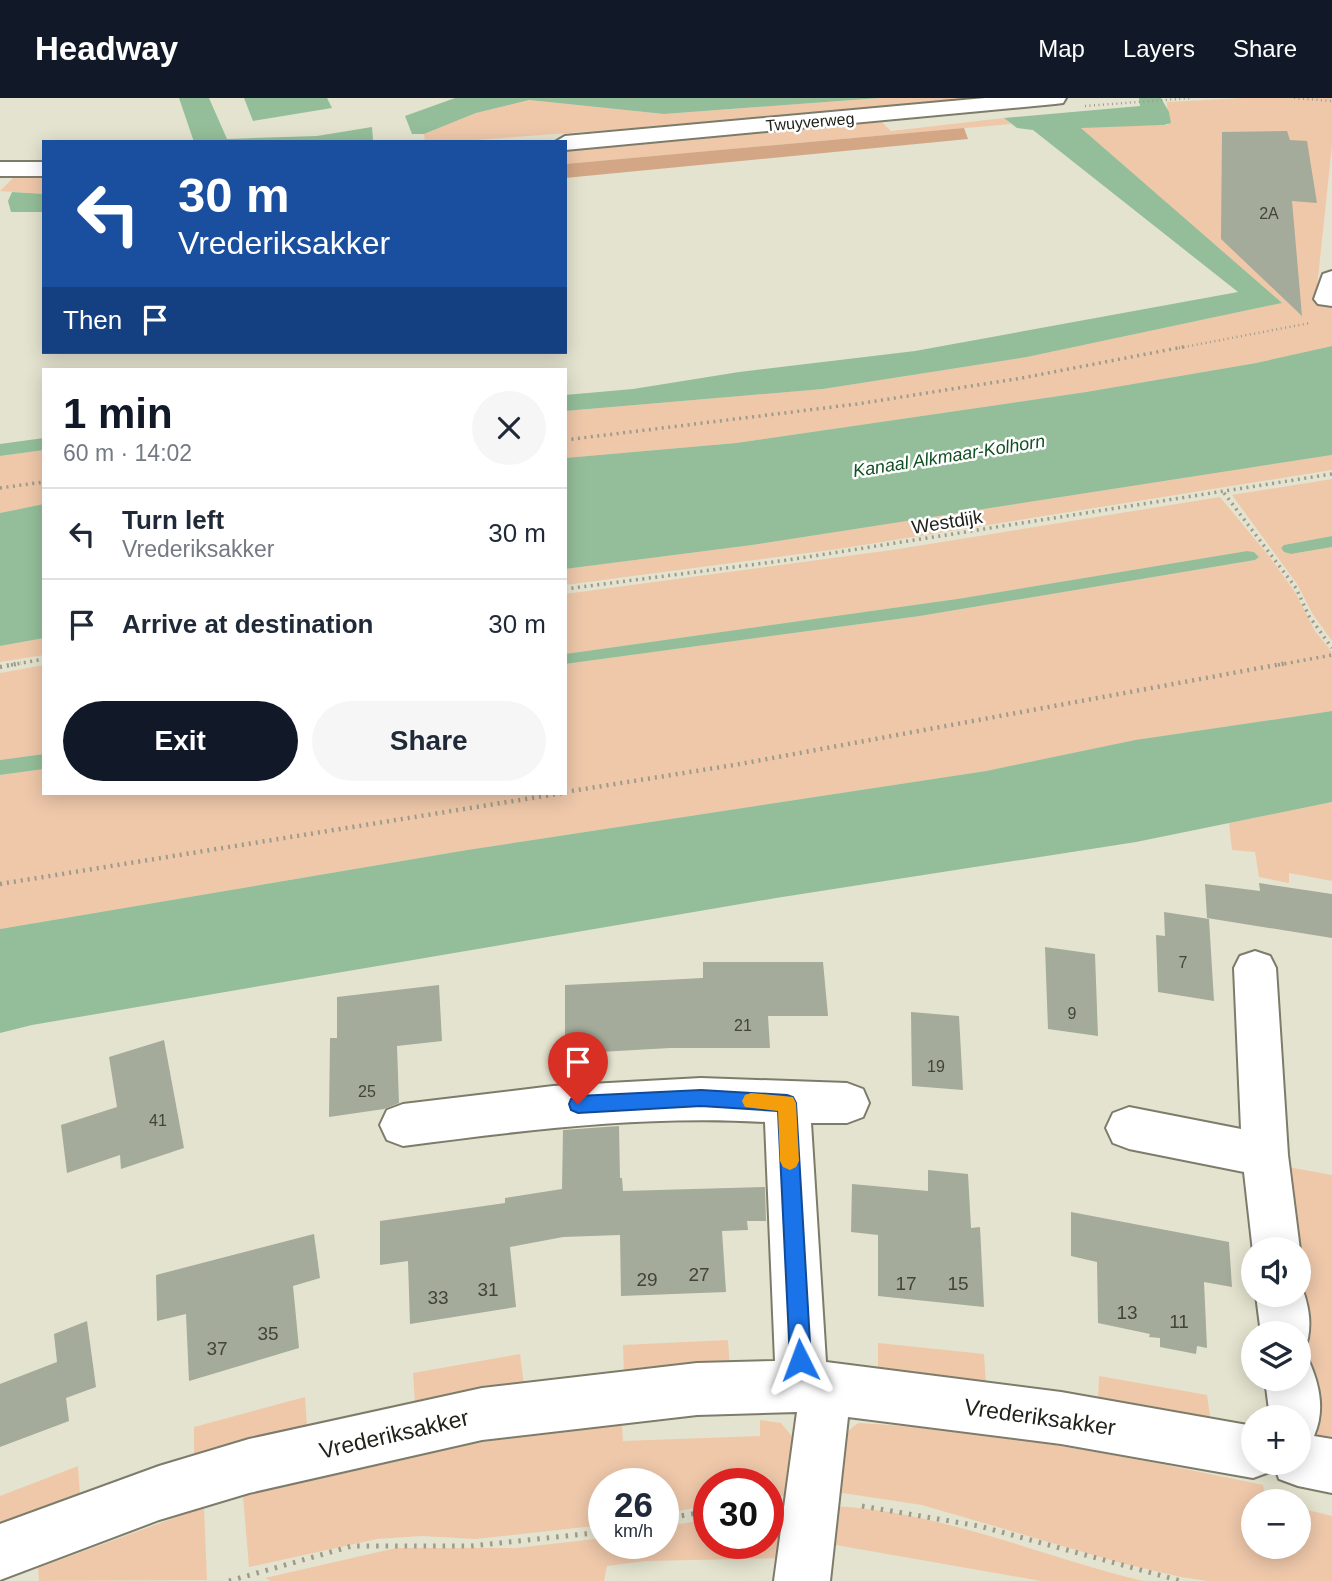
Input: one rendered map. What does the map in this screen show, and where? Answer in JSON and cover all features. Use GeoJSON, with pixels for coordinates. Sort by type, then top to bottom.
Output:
{"type":"FeatureCollection","features":[{"type":"Feature","properties":{"kind":"street","name":"Twuyverweg"},"geometry":{"type":"LineString","coordinates":[[567,143],[1055,98]]}},
{"type":"Feature","properties":{"kind":"street"},"geometry":{"type":"LineString","coordinates":[[0,169],[42,169]]}},
{"type":"Feature","properties":{"kind":"street"},"geometry":{"type":"LineString","coordinates":[[1255,968],[1265,1155],[1274,1237]]}},
{"type":"Feature","properties":{"kind":"street"},"geometry":{"type":"LineString","coordinates":[[403,1125],[554,1106],[701,1098],[847,1103]]}},
{"type":"Feature","properties":{"kind":"street"},"geometry":{"type":"LineString","coordinates":[[787,1103],[813,1387],[811,1498],[802,1581]]}},
{"type":"Feature","properties":{"kind":"street"},"geometry":{"type":"LineString","coordinates":[[1129,1128],[1265,1155]]}},
{"type":"Feature","properties":{"kind":"street","name":"Vrederiksakker"},"geometry":{"type":"LineString","coordinates":[[0,1552],[135,1502],[249,1466],[482,1414],[697,1389],[813,1387],[1241,1443]]}},
{"type":"Feature","properties":{"kind":"path"},"geometry":{"type":"LineString","coordinates":[[1118,102],[1191,98]]}},
{"type":"Feature","properties":{"kind":"path"},"geometry":{"type":"LineString","coordinates":[[1294,98],[1332,101]]}},
{"type":"Feature","properties":{"kind":"path"},"geometry":{"type":"LineString","coordinates":[[567,440],[857,404],[1035,376],[1318,322],[1329,289]]}},
{"type":"Feature","properties":{"kind":"path","name":"Westdijk"},"geometry":{"type":"LineString","coordinates":[[567,589],[788,560],[1332,474]]}},
{"type":"Feature","properties":{"kind":"path"},"geometry":{"type":"LineString","coordinates":[[0,488],[42,482]]}},
{"type":"Feature","properties":{"kind":"path"},"geometry":{"type":"LineString","coordinates":[[1224,493],[1296,588],[1309,616],[1332,648]]}},
{"type":"Feature","properties":{"kind":"path"},"geometry":{"type":"LineString","coordinates":[[567,793],[740,764],[1332,654]]}},
{"type":"Feature","properties":{"kind":"path"},"geometry":{"type":"LineString","coordinates":[[0,667],[42,659]]}},
{"type":"Feature","properties":{"kind":"path"},"geometry":{"type":"LineString","coordinates":[[0,884],[552,795]]}},
{"type":"Feature","properties":{"kind":"path"},"geometry":{"type":"LineString","coordinates":[[811,1498],[979,1526],[1181,1581]]}},
{"type":"Feature","properties":{"kind":"path"},"geometry":{"type":"LineString","coordinates":[[229,1581],[352,1546],[471,1546],[588,1534]]}},
{"type":"Feature","properties":{"kind":"shaded area"},"geometry":{"type":"Polygon","coordinates":[[[880,98],[986,98],[475,140],[425,140],[424,134],[476,113],[529,100],[664,114],[880,98]]]}},
{"type":"Feature","properties":{"kind":"shaded area"},"geometry":{"type":"Polygon","coordinates":[[[1244,98],[1332,98],[1332,145],[1316,297],[1332,300],[1332,346],[1256,363],[1086,392],[736,443],[567,458],[567,411],[823,389],[1027,357],[1281,303],[1080,127],[1168,125],[1167,102],[1244,98]]]}},
{"type":"Feature","properties":{"kind":"shaded area"},"geometry":{"type":"Polygon","coordinates":[[[1004,118],[1011,124],[567,164],[567,150],[882,122],[891,131],[1004,118]]]}},
{"type":"Feature","properties":{"kind":"shaded area"},"geometry":{"type":"Polygon","coordinates":[[[964,128],[968,139],[567,178],[567,164],[964,128]]]}},
{"type":"Feature","properties":{"kind":"shaded area"},"geometry":{"type":"Polygon","coordinates":[[[42,175],[42,194],[0,191],[15,176],[42,175]]]}},
{"type":"Feature","properties":{"kind":"shaded area"},"geometry":{"type":"Polygon","coordinates":[[[42,450],[42,504],[0,513],[0,456],[42,450]]]}},
{"type":"Feature","properties":{"kind":"shaded area"},"geometry":{"type":"Polygon","coordinates":[[[1332,455],[1332,470],[838,549],[567,585],[567,569],[752,545],[1332,455]]]}},
{"type":"Feature","properties":{"kind":"shaded area"},"geometry":{"type":"Polygon","coordinates":[[[1332,479],[1332,536],[1284,545],[1281,548],[1291,554],[1332,547],[1332,641],[1312,613],[1297,584],[1232,495],[1332,479]]]}},
{"type":"Feature","properties":{"kind":"shaded area"},"geometry":{"type":"Polygon","coordinates":[[[1220,497],[1269,556],[1295,592],[1315,631],[1332,652],[1332,711],[1135,740],[986,771],[467,850],[0,929],[0,775],[42,769],[42,795],[567,795],[567,664],[920,616],[1255,560],[1259,557],[1254,552],[1247,551],[957,599],[567,654],[567,594],[892,550],[1220,497]]]}},
{"type":"Feature","properties":{"kind":"shaded area"},"geometry":{"type":"Polygon","coordinates":[[[42,638],[42,655],[0,662],[0,646],[42,638]]]}},
{"type":"Feature","properties":{"kind":"shaded area"},"geometry":{"type":"Polygon","coordinates":[[[42,665],[42,754],[0,760],[0,673],[42,665]]]}},
{"type":"Feature","properties":{"kind":"shaded area"},"geometry":{"type":"Polygon","coordinates":[[[1332,802],[1332,881],[1289,873],[1289,883],[1259,877],[1255,852],[1232,850],[1229,823],[1332,802]]]}},
{"type":"Feature","properties":{"kind":"shaded area"},"geometry":{"type":"Polygon","coordinates":[[[1288,1167],[1332,1175],[1332,1449],[1316,1439],[1311,1390],[1311,1321],[1304,1321],[1302,1307],[1311,1307],[1311,1237],[1295,1237],[1288,1167]]]}},
{"type":"Feature","properties":{"kind":"shaded area"},"geometry":{"type":"Polygon","coordinates":[[[728,1340],[730,1369],[624,1375],[623,1345],[728,1340]]]}},
{"type":"Feature","properties":{"kind":"shaded area"},"geometry":{"type":"Polygon","coordinates":[[[878,1343],[984,1354],[986,1384],[878,1373],[878,1343]]]}},
{"type":"Feature","properties":{"kind":"shaded area"},"geometry":{"type":"Polygon","coordinates":[[[520,1354],[524,1385],[415,1402],[413,1373],[520,1354]]]}},
{"type":"Feature","properties":{"kind":"shaded area"},"geometry":{"type":"Polygon","coordinates":[[[1099,1376],[1207,1395],[1211,1423],[1098,1402],[1099,1376]]]}},
{"type":"Feature","properties":{"kind":"shaded area"},"geometry":{"type":"Polygon","coordinates":[[[305,1397],[307,1426],[194,1458],[194,1427],[305,1397]]]}},
{"type":"Feature","properties":{"kind":"shaded area"},"geometry":{"type":"Polygon","coordinates":[[[760,1420],[781,1423],[794,1439],[790,1495],[784,1496],[784,1468],[693,1468],[693,1508],[679,1511],[679,1468],[588,1468],[588,1527],[475,1539],[422,1536],[377,1539],[249,1567],[243,1496],[413,1454],[500,1439],[622,1425],[623,1441],[760,1436],[760,1420]]]}},
{"type":"Feature","properties":{"kind":"shaded area"},"geometry":{"type":"Polygon","coordinates":[[[859,1423],[1012,1439],[1112,1455],[1263,1485],[1264,1489],[1241,1489],[1241,1559],[1311,1559],[1311,1511],[1332,1516],[1332,1581],[1207,1581],[1181,1577],[1121,1563],[922,1505],[836,1492],[842,1444],[851,1428],[859,1423]]]}},
{"type":"Feature","properties":{"kind":"shaded area"},"geometry":{"type":"Polygon","coordinates":[[[78,1466],[80,1495],[0,1527],[0,1496],[78,1466]]]}},
{"type":"Feature","properties":{"kind":"shaded area"},"geometry":{"type":"Polygon","coordinates":[[[833,1506],[912,1516],[951,1525],[1143,1581],[1041,1581],[830,1544],[833,1506]]]}},
{"type":"Feature","properties":{"kind":"shaded area"},"geometry":{"type":"Polygon","coordinates":[[[204,1507],[207,1580],[39,1581],[38,1568],[204,1507]]]}},
{"type":"Feature","properties":{"kind":"shaded area"},"geometry":{"type":"Polygon","coordinates":[[[784,1509],[787,1509],[784,1534],[784,1509]]]}},
{"type":"Feature","properties":{"kind":"shaded area"},"geometry":{"type":"Polygon","coordinates":[[[693,1522],[693,1559],[736,1559],[646,1561],[607,1566],[604,1581],[271,1581],[265,1578],[396,1548],[516,1548],[588,1540],[588,1559],[679,1559],[679,1524],[693,1522]]]}},
{"type":"Feature","properties":{"kind":"water"},"geometry":{"type":"Polygon","coordinates":[[[179,98],[209,98],[227,139],[317,136],[372,127],[373,140],[193,140],[179,98]]]}},
{"type":"Feature","properties":{"kind":"water"},"geometry":{"type":"Polygon","coordinates":[[[244,98],[327,98],[332,108],[253,121],[244,98]]]}},
{"type":"Feature","properties":{"kind":"water"},"geometry":{"type":"Polygon","coordinates":[[[455,98],[880,98],[664,114],[529,100],[476,113],[424,134],[412,134],[405,116],[455,98]]]}},
{"type":"Feature","properties":{"kind":"water"},"geometry":{"type":"Polygon","coordinates":[[[1139,98],[1161,98],[1169,112],[1171,123],[1081,128],[1282,303],[1027,357],[823,389],[567,411],[567,395],[633,389],[739,372],[915,351],[1238,292],[1033,130],[1017,128],[1004,118],[1140,106],[1139,98]]]}},
{"type":"Feature","properties":{"kind":"water"},"geometry":{"type":"Polygon","coordinates":[[[12,192],[42,194],[42,212],[11,212],[8,201],[12,192]]]}},
{"type":"Feature","properties":{"kind":"water","name":"Kanaal Alkmaar-Kolhorn"},"geometry":{"type":"Polygon","coordinates":[[[1332,346],[1332,455],[752,545],[567,569],[567,458],[736,443],[1086,392],[1256,363],[1332,346]]]}},
{"type":"Feature","properties":{"kind":"water"},"geometry":{"type":"Polygon","coordinates":[[[42,438],[42,450],[0,456],[0,444],[42,438]]]}},
{"type":"Feature","properties":{"kind":"water"},"geometry":{"type":"Polygon","coordinates":[[[42,504],[42,638],[0,646],[0,513],[42,504]]]}},
{"type":"Feature","properties":{"kind":"water"},"geometry":{"type":"Polygon","coordinates":[[[1332,536],[1332,547],[1291,554],[1281,548],[1284,545],[1332,536]]]}},
{"type":"Feature","properties":{"kind":"water"},"geometry":{"type":"Polygon","coordinates":[[[1247,551],[1254,552],[1259,557],[1255,560],[920,616],[567,664],[567,654],[957,599],[1247,551]]]}},
{"type":"Feature","properties":{"kind":"water"},"geometry":{"type":"Polygon","coordinates":[[[1332,711],[1332,802],[1136,842],[776,898],[32,1025],[0,1033],[0,929],[467,850],[986,771],[1135,740],[1332,711]]]}},
{"type":"Feature","properties":{"kind":"water"},"geometry":{"type":"Polygon","coordinates":[[[42,754],[42,769],[0,775],[0,760],[42,754]]]}},
{"type":"Feature","properties":{"kind":"building"},"geometry":{"type":"Polygon","coordinates":[[[1287,131],[1290,140],[1307,141],[1317,203],[1292,201],[1302,316],[1221,239],[1222,132],[1287,131]]]}},
{"type":"Feature","properties":{"kind":"building"},"geometry":{"type":"Polygon","coordinates":[[[1259,883],[1332,894],[1332,938],[1207,918],[1205,884],[1260,891],[1259,883]]]}},
{"type":"Feature","properties":{"kind":"building"},"geometry":{"type":"Polygon","coordinates":[[[1164,912],[1209,919],[1214,1001],[1158,992],[1156,935],[1165,936],[1164,912]]]}},
{"type":"Feature","properties":{"kind":"building"},"geometry":{"type":"Polygon","coordinates":[[[1045,947],[1095,954],[1098,1036],[1048,1029],[1045,947]]]}},
{"type":"Feature","properties":{"kind":"building"},"geometry":{"type":"Polygon","coordinates":[[[703,962],[823,962],[828,1016],[768,1016],[770,1048],[670,1048],[565,1054],[565,985],[703,978],[703,962]]]}},
{"type":"Feature","properties":{"kind":"building"},"geometry":{"type":"Polygon","coordinates":[[[439,985],[442,1041],[397,1046],[399,1103],[384,1109],[329,1117],[330,1038],[337,1038],[337,997],[439,985]]]}},
{"type":"Feature","properties":{"kind":"building"},"geometry":{"type":"Polygon","coordinates":[[[911,1012],[959,1016],[963,1090],[912,1086],[911,1012]]]}},
{"type":"Feature","properties":{"kind":"building"},"geometry":{"type":"Polygon","coordinates":[[[164,1040],[184,1148],[121,1169],[120,1155],[67,1173],[61,1125],[117,1107],[109,1057],[164,1040]]]}},
{"type":"Feature","properties":{"kind":"building"},"geometry":{"type":"Polygon","coordinates":[[[619,1126],[620,1178],[623,1191],[765,1187],[766,1221],[747,1221],[748,1230],[722,1231],[726,1292],[621,1296],[620,1235],[563,1237],[510,1247],[516,1307],[410,1324],[408,1261],[380,1265],[380,1221],[505,1203],[505,1198],[562,1189],[563,1130],[619,1126]]]}},
{"type":"Feature","properties":{"kind":"building"},"geometry":{"type":"Polygon","coordinates":[[[928,1170],[968,1174],[971,1228],[980,1227],[984,1307],[878,1296],[878,1235],[851,1232],[852,1184],[928,1191],[928,1170]]]}},
{"type":"Feature","properties":{"kind":"building"},"geometry":{"type":"Polygon","coordinates":[[[1071,1212],[1229,1242],[1232,1287],[1204,1282],[1207,1348],[1197,1346],[1196,1354],[1160,1347],[1160,1338],[1149,1337],[1150,1334],[1098,1323],[1097,1262],[1071,1256],[1071,1212]]]}},
{"type":"Feature","properties":{"kind":"building"},"geometry":{"type":"Polygon","coordinates":[[[314,1234],[320,1278],[293,1286],[299,1348],[189,1381],[186,1314],[157,1321],[156,1275],[314,1234]]]}},
{"type":"Feature","properties":{"kind":"building"},"geometry":{"type":"Polygon","coordinates":[[[87,1321],[96,1387],[66,1398],[69,1421],[0,1447],[0,1384],[57,1362],[54,1334],[87,1321]]]}},
{"type":"Feature","properties":{"kind":"slow traffic"},"geometry":{"type":"LineString","coordinates":[[751,1101],[787,1103],[790,1161]]}},
{"type":"Feature","properties":{"kind":"route"},"geometry":{"type":"LineString","coordinates":[[578,1104],[701,1098],[787,1103],[800,1360]]}}]}
